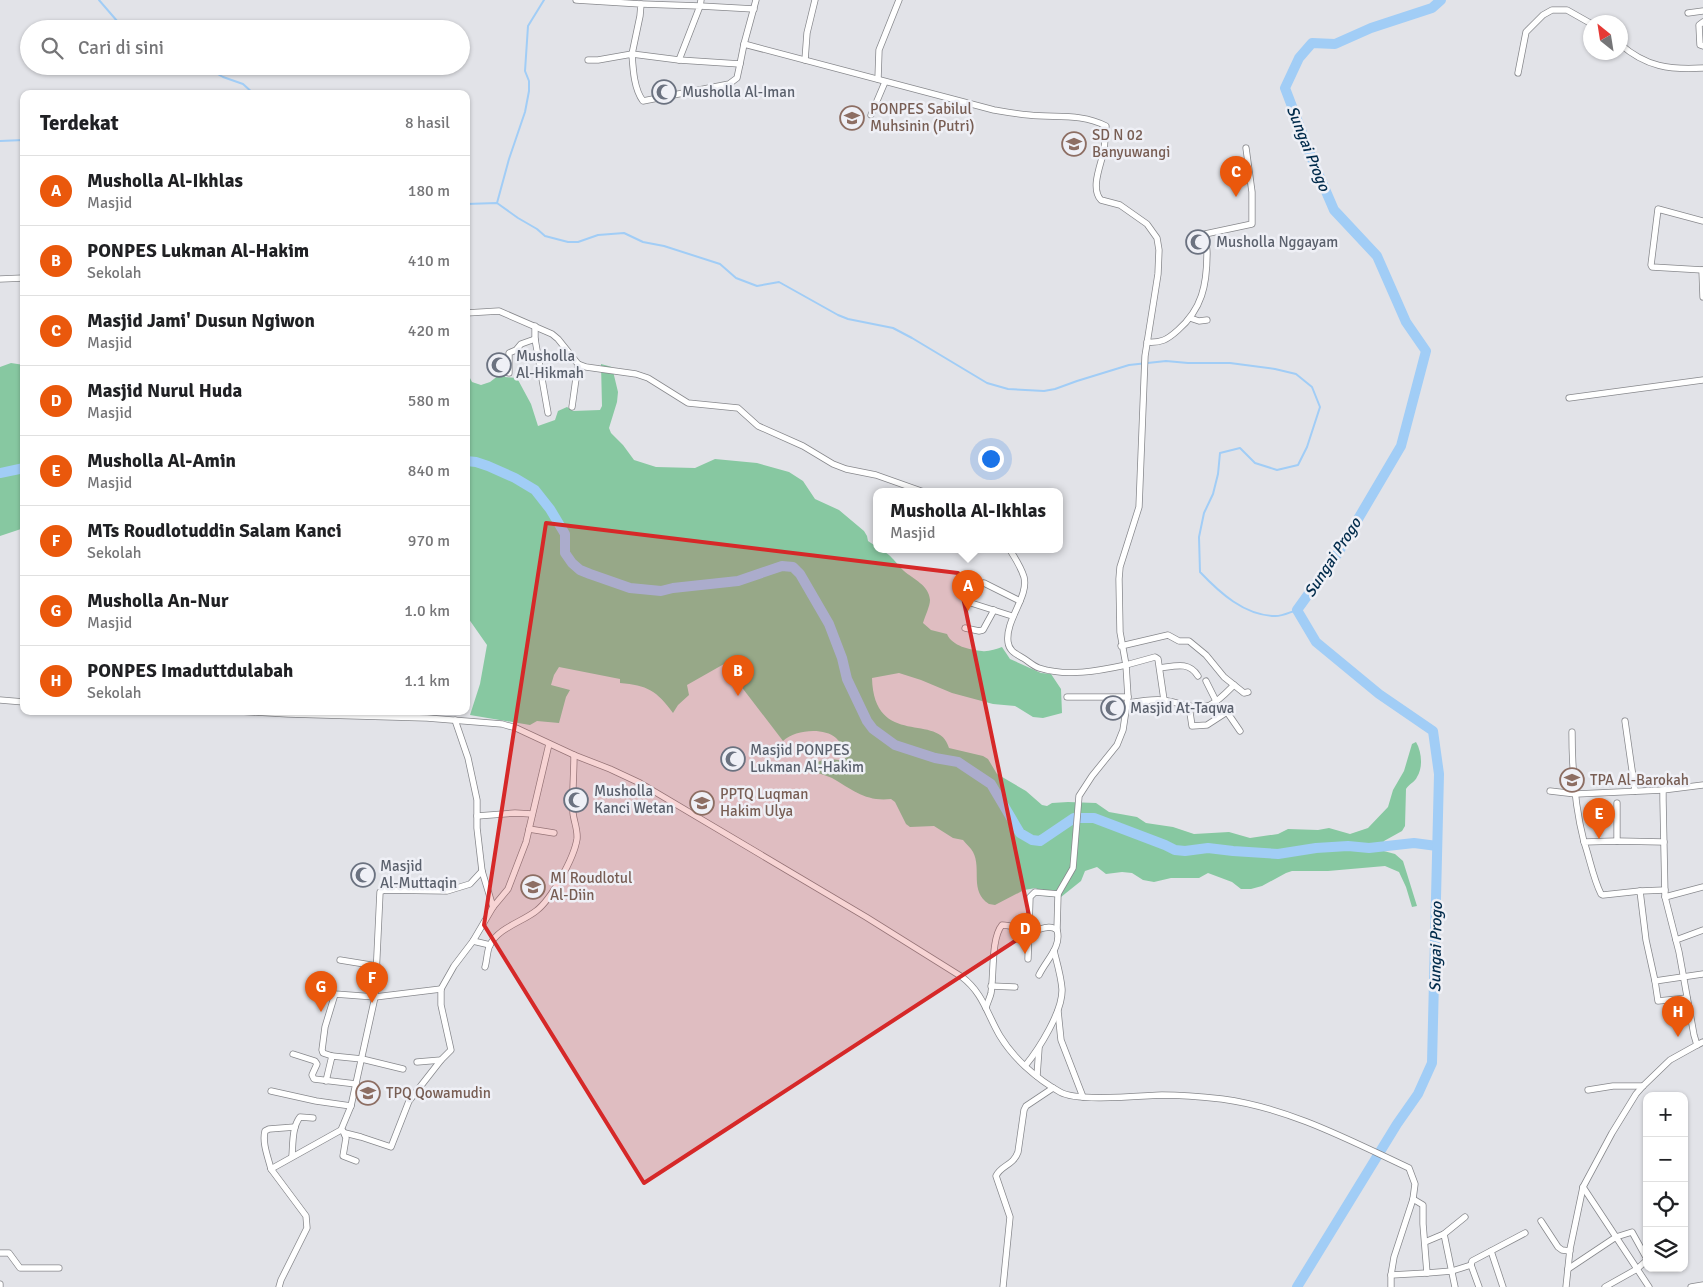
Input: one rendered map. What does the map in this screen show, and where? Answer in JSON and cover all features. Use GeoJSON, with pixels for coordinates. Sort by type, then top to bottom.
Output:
{"type":"FeatureCollection","features":[{"type":"Feature","properties":{"kind":"street"},"geometry":{"type":"LineString","coordinates":[[576,0],[619,1],[641,4],[648,2],[700,3],[754,9]]}},
{"type":"Feature","properties":{"kind":"street"},"geometry":{"type":"LineString","coordinates":[[641,4],[632,54],[633,70],[644,101],[729,84],[737,78],[756,0]]}},
{"type":"Feature","properties":{"kind":"street"},"geometry":{"type":"LineString","coordinates":[[805,60],[807,33],[814,0]]}},
{"type":"Feature","properties":{"kind":"street"},"geometry":{"type":"LineString","coordinates":[[878,79],[879,50],[900,0]]}},
{"type":"Feature","properties":{"kind":"street"},"geometry":{"type":"LineString","coordinates":[[679,60],[700,3]]}},
{"type":"Feature","properties":{"kind":"street"},"geometry":{"type":"LineString","coordinates":[[1518,72],[1526,32],[1543,14],[1552,10],[1567,10],[1583,19]]}},
{"type":"Feature","properties":{"kind":"street"},"geometry":{"type":"LineString","coordinates":[[1688,13],[1703,11]]}},
{"type":"Feature","properties":{"kind":"street"},"geometry":{"type":"LineString","coordinates":[[1703,22],[1699,24],[1700,44],[1703,46]]}},
{"type":"Feature","properties":{"kind":"street"},"geometry":{"type":"LineString","coordinates":[[744,44],[994,110],[1029,116],[1067,116],[1096,121],[1106,126],[1096,186],[1098,198],[1120,205],[1147,224],[1157,238],[1160,250],[1158,274],[1145,356],[1139,506],[1120,567],[1119,579],[1121,646],[1126,665],[1128,700],[1117,745],[1079,796],[1073,868],[1058,894],[1056,930],[1059,940],[1039,975]]}},
{"type":"Feature","properties":{"kind":"street"},"geometry":{"type":"LineString","coordinates":[[1628,51],[1653,64],[1677,69],[1703,68]]}},
{"type":"Feature","properties":{"kind":"street"},"geometry":{"type":"LineString","coordinates":[[588,60],[632,54],[679,60],[740,64]]}},
{"type":"Feature","properties":{"kind":"street"},"geometry":{"type":"LineString","coordinates":[[871,115],[885,82]]}},
{"type":"Feature","properties":{"kind":"street"},"geometry":{"type":"LineString","coordinates":[[1147,342],[1159,342],[1171,336],[1190,318],[1198,307],[1206,277],[1207,252],[1205,234],[1252,224],[1252,192],[1246,148]]}},
{"type":"Feature","properties":{"kind":"street"},"geometry":{"type":"LineString","coordinates":[[1703,221],[1658,209],[1651,265],[1652,267],[1703,270],[1703,297]]}},
{"type":"Feature","properties":{"kind":"street"},"geometry":{"type":"LineString","coordinates":[[0,279],[20,278]]}},
{"type":"Feature","properties":{"kind":"street"},"geometry":{"type":"LineString","coordinates":[[470,313],[499,311],[535,326],[558,339],[578,364],[586,367],[636,374],[648,378],[688,403],[738,408],[758,426],[803,446],[833,464],[846,469],[876,475],[913,488]]}},
{"type":"Feature","properties":{"kind":"street"},"geometry":{"type":"LineString","coordinates":[[1190,318],[1199,321],[1207,320]]}},
{"type":"Feature","properties":{"kind":"street"},"geometry":{"type":"LineString","coordinates":[[535,326],[535,339],[548,413]]}},
{"type":"Feature","properties":{"kind":"street"},"geometry":{"type":"LineString","coordinates":[[509,373],[509,353],[516,350],[521,344],[535,339]]}},
{"type":"Feature","properties":{"kind":"street"},"geometry":{"type":"LineString","coordinates":[[572,407],[578,364]]}},
{"type":"Feature","properties":{"kind":"street"},"geometry":{"type":"LineString","coordinates":[[1569,398],[1703,380]]}},
{"type":"Feature","properties":{"kind":"street"},"geometry":{"type":"LineString","coordinates":[[1012,553],[1024,576],[1024,583],[1020,601],[1012,616],[1008,642],[1010,649],[1038,667],[1070,673],[1093,671],[1155,658],[1160,668],[1164,700]]}},
{"type":"Feature","properties":{"kind":"street"},"geometry":{"type":"LineString","coordinates":[[984,584],[1020,601]]}},
{"type":"Feature","properties":{"kind":"street"},"geometry":{"type":"LineString","coordinates":[[971,603],[1012,616]]}},
{"type":"Feature","properties":{"kind":"street"},"geometry":{"type":"LineString","coordinates":[[965,628],[982,631],[994,610]]}},
{"type":"Feature","properties":{"kind":"street"},"geometry":{"type":"LineString","coordinates":[[1121,646],[1168,635],[1180,641],[1189,641],[1206,655],[1224,677],[1244,692],[1248,692]]}},
{"type":"Feature","properties":{"kind":"street"},"geometry":{"type":"LineString","coordinates":[[1160,668],[1187,666],[1194,670],[1198,676]]}},
{"type":"Feature","properties":{"kind":"street"},"geometry":{"type":"LineString","coordinates":[[1206,681],[1216,701]]}},
{"type":"Feature","properties":{"kind":"street"},"geometry":{"type":"LineString","coordinates":[[1067,697],[1164,700],[1190,706],[1206,706],[1216,701],[1234,685]]}},
{"type":"Feature","properties":{"kind":"street"},"geometry":{"type":"LineString","coordinates":[[0,700],[20,702]]}},
{"type":"Feature","properties":{"kind":"street"},"geometry":{"type":"LineString","coordinates":[[1190,706],[1192,726],[1207,725],[1227,712],[1240,731]]}},
{"type":"Feature","properties":{"kind":"street"},"geometry":{"type":"LineString","coordinates":[[366,715],[502,724],[516,728],[640,783],[866,917],[973,985],[1001,1037],[1014,1056],[1053,1088],[1068,1096],[1164,1095],[1221,1099],[1270,1109],[1345,1138],[1409,1168],[1415,1184],[1413,1199],[1399,1240],[1391,1275],[1391,1287]]}},
{"type":"Feature","properties":{"kind":"street"},"geometry":{"type":"LineString","coordinates":[[454,720],[468,758],[477,800],[482,871],[493,907]]}},
{"type":"Feature","properties":{"kind":"street"},"geometry":{"type":"LineString","coordinates":[[1625,721],[1636,791]]}},
{"type":"Feature","properties":{"kind":"street"},"geometry":{"type":"LineString","coordinates":[[1572,732],[1572,759],[1579,824],[1601,894],[1603,896],[1640,891],[1665,893],[1703,887]]}},
{"type":"Feature","properties":{"kind":"street"},"geometry":{"type":"LineString","coordinates":[[271,1169],[292,1156],[343,1132],[361,1136],[391,1147],[409,1101],[451,1048],[441,1005],[441,989],[493,907],[508,889],[526,842],[549,744]]}},
{"type":"Feature","properties":{"kind":"street"},"geometry":{"type":"LineString","coordinates":[[485,967],[490,945],[504,931],[537,911],[556,889],[573,854],[577,839],[574,813],[574,755]]}},
{"type":"Feature","properties":{"kind":"street"},"geometry":{"type":"LineString","coordinates":[[1550,791],[1576,794],[1663,790],[1703,785]]}},
{"type":"Feature","properties":{"kind":"street"},"geometry":{"type":"LineString","coordinates":[[1663,790],[1665,893],[1684,977],[1696,1045]]}},
{"type":"Feature","properties":{"kind":"street"},"geometry":{"type":"LineString","coordinates":[[1617,804],[1617,841]]}},
{"type":"Feature","properties":{"kind":"street"},"geometry":{"type":"LineString","coordinates":[[477,816],[515,813],[532,814]]}},
{"type":"Feature","properties":{"kind":"street"},"geometry":{"type":"LineString","coordinates":[[529,829],[554,834]]}},
{"type":"Feature","properties":{"kind":"street"},"geometry":{"type":"LineString","coordinates":[[1584,842],[1664,842]]}},
{"type":"Feature","properties":{"kind":"street"},"geometry":{"type":"LineString","coordinates":[[356,1161],[343,1156],[342,1152],[346,1138],[343,1132],[351,1106],[375,997],[379,900],[382,890],[447,892],[470,884],[482,871]]}},
{"type":"Feature","properties":{"kind":"street"},"geometry":{"type":"LineString","coordinates":[[1640,891],[1646,940],[1658,1001],[1687,998]]}},
{"type":"Feature","properties":{"kind":"street"},"geometry":{"type":"LineString","coordinates":[[1028,959],[1031,896],[1035,892],[1058,894]]}},
{"type":"Feature","properties":{"kind":"street"},"geometry":{"type":"LineString","coordinates":[[986,1008],[991,993],[994,952],[1001,926],[1016,926],[1030,931],[1051,926],[1056,930]]}},
{"type":"Feature","properties":{"kind":"street"},"geometry":{"type":"LineString","coordinates":[[1676,940],[1703,930]]}},
{"type":"Feature","properties":{"kind":"street"},"geometry":{"type":"LineString","coordinates":[[473,941],[490,945]]}},
{"type":"Feature","properties":{"kind":"street"},"geometry":{"type":"LineString","coordinates":[[1025,1066],[1036,1052],[1058,1011],[1062,990],[1054,951]]}},
{"type":"Feature","properties":{"kind":"street"},"geometry":{"type":"LineString","coordinates":[[340,960],[377,966]]}},
{"type":"Feature","properties":{"kind":"street"},"geometry":{"type":"LineString","coordinates":[[1655,981],[1703,974]]}},
{"type":"Feature","properties":{"kind":"street"},"geometry":{"type":"LineString","coordinates":[[323,984],[335,994],[375,997],[441,989]]}},
{"type":"Feature","properties":{"kind":"street"},"geometry":{"type":"LineString","coordinates":[[991,986],[1015,987]]}},
{"type":"Feature","properties":{"kind":"street"},"geometry":{"type":"LineString","coordinates":[[335,994],[326,1027],[323,1053],[332,1056],[362,1059],[403,1069]]}},
{"type":"Feature","properties":{"kind":"street"},"geometry":{"type":"LineString","coordinates":[[1058,1011],[1062,1040],[1082,1097]]}},
{"type":"Feature","properties":{"kind":"street"},"geometry":{"type":"LineString","coordinates":[[1566,1287],[1570,1251],[1583,1187],[1612,1133],[1636,1094],[1670,1060],[1703,1042]]}},
{"type":"Feature","properties":{"kind":"street"},"geometry":{"type":"LineString","coordinates":[[1037,1076],[1039,1046]]}},
{"type":"Feature","properties":{"kind":"street"},"geometry":{"type":"LineString","coordinates":[[294,1054],[316,1061],[317,1064],[312,1077],[316,1080],[356,1084]]}},
{"type":"Feature","properties":{"kind":"street"},"geometry":{"type":"LineString","coordinates":[[326,1081],[332,1056]]}},
{"type":"Feature","properties":{"kind":"street"},"geometry":{"type":"LineString","coordinates":[[417,1062],[441,1060]]}},
{"type":"Feature","properties":{"kind":"street"},"geometry":{"type":"LineString","coordinates":[[1588,1090],[1612,1086],[1644,1086]]}},
{"type":"Feature","properties":{"kind":"street"},"geometry":{"type":"LineString","coordinates":[[1003,1287],[1010,1217],[996,1176],[998,1172],[1016,1158],[1026,1106],[1053,1088]]}},
{"type":"Feature","properties":{"kind":"street"},"geometry":{"type":"LineString","coordinates":[[271,1091],[316,1101],[351,1106]]}},
{"type":"Feature","properties":{"kind":"street"},"geometry":{"type":"LineString","coordinates":[[292,1156],[295,1126],[300,1117],[313,1118]]}},
{"type":"Feature","properties":{"kind":"street"},"geometry":{"type":"LineString","coordinates":[[279,1287],[287,1266],[307,1228],[308,1221],[271,1169],[264,1136],[265,1131],[269,1129],[295,1126]]}},
{"type":"Feature","properties":{"kind":"street"},"geometry":{"type":"LineString","coordinates":[[1583,1187],[1649,1287]]}},
{"type":"Feature","properties":{"kind":"street"},"geometry":{"type":"LineString","coordinates":[[1413,1199],[1423,1204],[1427,1273]]}},
{"type":"Feature","properties":{"kind":"street"},"geometry":{"type":"LineString","coordinates":[[1425,1242],[1444,1234],[1465,1217]]}},
{"type":"Feature","properties":{"kind":"street"},"geometry":{"type":"LineString","coordinates":[[1541,1221],[1558,1247],[1570,1251]]}},
{"type":"Feature","properties":{"kind":"street"},"geometry":{"type":"LineString","coordinates":[[1568,1269],[1616,1236],[1632,1232],[1643,1252]]}},
{"type":"Feature","properties":{"kind":"street"},"geometry":{"type":"LineString","coordinates":[[1391,1275],[1452,1272],[1471,1265],[1472,1261],[1525,1233]]}},
{"type":"Feature","properties":{"kind":"street"},"geometry":{"type":"LineString","coordinates":[[1444,1234],[1456,1287]]}},
{"type":"Feature","properties":{"kind":"street"},"geometry":{"type":"LineString","coordinates":[[1491,1251],[1503,1287]]}},
{"type":"Feature","properties":{"kind":"street"},"geometry":{"type":"LineString","coordinates":[[0,1253],[9,1253],[20,1268],[59,1268]]}},
{"type":"Feature","properties":{"kind":"street"},"geometry":{"type":"LineString","coordinates":[[1605,1287],[1637,1269],[1643,1263]]}},
{"type":"Feature","properties":{"kind":"street"},"geometry":{"type":"LineString","coordinates":[[1471,1265],[1479,1287]]}},
{"type":"Feature","properties":{"kind":"street"},"geometry":{"type":"LineString","coordinates":[[1691,1287],[1703,1285]]}},
{"type":"Feature","properties":{"kind":"highlighted area"},"geometry":{"type":"Polygon","coordinates":[[[546,523],[958,573],[1032,930],[644,1183],[484,925],[546,523]]]}},
{"type":"Feature","properties":{"kind":"green space"},"geometry":{"type":"Polygon","coordinates":[[[11,363],[20,364],[20,529],[0,536],[0,367],[11,363]]]}},
{"type":"Feature","properties":{"kind":"green space"},"geometry":{"type":"Polygon","coordinates":[[[601,364],[612,367],[618,392],[609,428],[611,433],[634,460],[656,467],[695,468],[715,459],[757,463],[789,472],[803,481],[815,499],[839,510],[864,531],[868,541],[873,544],[873,553],[886,553],[904,571],[924,586],[930,600],[923,623],[931,630],[947,634],[953,642],[972,650],[987,651],[1002,647],[1010,659],[1041,673],[1051,674],[1061,689],[1062,713],[1043,718],[1033,717],[1015,706],[993,704],[952,693],[899,673],[872,678],[876,700],[884,714],[895,722],[933,732],[943,737],[949,748],[983,756],[988,759],[997,774],[1026,791],[1042,805],[1047,806],[1052,803],[1068,802],[1096,803],[1109,812],[1137,817],[1146,823],[1173,827],[1194,834],[1229,832],[1250,838],[1278,834],[1288,829],[1318,830],[1329,828],[1350,834],[1368,828],[1388,807],[1393,790],[1404,771],[1412,744],[1416,742],[1420,750],[1421,765],[1416,779],[1406,789],[1405,826],[1402,831],[1384,841],[1380,850],[1395,854],[1403,861],[1417,906],[1412,907],[1399,872],[1385,866],[1328,871],[1292,871],[1262,886],[1251,889],[1241,889],[1232,882],[1208,873],[1199,878],[1171,878],[1154,882],[1143,880],[1132,873],[1106,874],[1097,867],[1085,871],[1081,881],[1061,897],[1043,896],[1036,888],[1024,890],[995,905],[989,904],[979,893],[973,852],[963,840],[953,838],[934,826],[910,827],[906,824],[895,802],[891,799],[867,797],[832,778],[809,770],[820,761],[833,759],[843,761],[849,753],[836,738],[824,732],[802,732],[783,741],[724,664],[687,685],[689,695],[678,705],[673,713],[662,699],[651,690],[637,685],[620,683],[620,679],[559,667],[551,685],[570,690],[566,697],[559,723],[537,721],[530,725],[470,715],[480,684],[487,645],[470,621],[470,378],[472,382],[481,385],[490,382],[503,372],[505,377],[517,378],[531,404],[538,426],[555,420],[558,411],[567,407],[573,411],[600,410],[602,406],[601,364]]]}},
{"type":"Feature","properties":{"kind":"waterway"},"geometry":{"type":"LineString","coordinates":[[99,0],[116,20]]}},
{"type":"Feature","properties":{"kind":"waterway"},"geometry":{"type":"LineString","coordinates":[[497,203],[525,112],[529,91],[529,81],[525,71],[528,26],[544,0]]}},
{"type":"Feature","properties":{"kind":"waterway","name":"Sungai Progo"},"geometry":{"type":"LineString","coordinates":[[1297,1287],[1397,1124],[1418,1094],[1432,1063],[1439,774],[1433,731],[1379,694],[1316,642],[1297,610],[1338,553],[1401,446],[1426,351],[1406,322],[1377,256],[1334,210],[1285,88],[1299,58],[1312,43],[1335,44],[1371,28],[1432,8],[1441,0]]}},
{"type":"Feature","properties":{"kind":"waterway"},"geometry":{"type":"LineString","coordinates":[[219,75],[243,84],[250,90]]}},
{"type":"Feature","properties":{"kind":"waterway"},"geometry":{"type":"LineString","coordinates":[[0,141],[20,140]]}},
{"type":"Feature","properties":{"kind":"waterway"},"geometry":{"type":"LineString","coordinates":[[470,204],[497,203],[545,236],[568,242],[578,242],[598,235],[624,233],[643,242],[664,246],[720,264],[736,278],[757,286],[779,282],[838,315],[848,319],[893,328],[987,383],[1008,389],[1044,391],[1129,365],[1166,361],[1230,363],[1296,374],[1312,387],[1320,407],[1307,447],[1298,465],[1277,470],[1255,463],[1240,448],[1220,453],[1218,474],[1213,494],[1204,513],[1199,537],[1200,572],[1233,602],[1263,615],[1280,616],[1297,610]]}},
{"type":"Feature","properties":{"kind":"waterway"},"geometry":{"type":"LineString","coordinates":[[470,461],[488,466],[515,478],[535,490],[550,509],[565,534],[565,553],[572,563],[580,570],[630,588],[661,591],[738,581],[782,566],[793,567],[800,574],[829,624],[842,658],[847,679],[867,721],[873,729],[895,745],[935,758],[958,762],[991,784],[1020,833],[1032,840],[1040,841],[1074,818],[1094,818],[1175,850],[1185,851],[1208,848],[1278,854],[1316,848],[1348,846],[1369,848],[1414,843],[1437,846]]}},
{"type":"Feature","properties":{"kind":"waterway"},"geometry":{"type":"LineString","coordinates":[[0,473],[20,469]]}},
{"type":"Feature","properties":{"kind":"place","name":"Musholla Al-Iman"},"geometry":{"type":"Point","coordinates":[664,92]}},
{"type":"Feature","properties":{"kind":"place","name":"PONPES Sabilul Muhsinin (Putri)"},"geometry":{"type":"Point","coordinates":[852,118]}},
{"type":"Feature","properties":{"kind":"place","name":"SD N 02 Banyuwangi"},"geometry":{"type":"Point","coordinates":[1074,144]}},
{"type":"Feature","properties":{"kind":"place","name":"Masjid Jami' Dusun Ngiwon"},"geometry":{"type":"Point","coordinates":[1236,197]}},
{"type":"Feature","properties":{"kind":"place","name":"Musholla Nggayam"},"geometry":{"type":"Point","coordinates":[1198,242]}},
{"type":"Feature","properties":{"kind":"place","name":"Musholla Al-Hikmah"},"geometry":{"type":"Point","coordinates":[499,365]}},
{"type":"Feature","properties":{"kind":"place","name":"Musholla Al-Ikhlas"},"geometry":{"type":"Point","coordinates":[968,611]}},
{"type":"Feature","properties":{"kind":"place","name":"PONPES Lukman Al-Hakim"},"geometry":{"type":"Point","coordinates":[738,696]}},
{"type":"Feature","properties":{"kind":"place","name":"Masjid At-Taqwa"},"geometry":{"type":"Point","coordinates":[1113,708]}},
{"type":"Feature","properties":{"kind":"place","name":"Masjid PONPES Lukman Al-Hakim"},"geometry":{"type":"Point","coordinates":[733,759]}},
{"type":"Feature","properties":{"kind":"place","name":"TPA Al-Barokah"},"geometry":{"type":"Point","coordinates":[1572,780]}},
{"type":"Feature","properties":{"kind":"place","name":"Musholla Kanci Wetan"},"geometry":{"type":"Point","coordinates":[576,800]}},
{"type":"Feature","properties":{"kind":"place","name":"PPTQ Luqman Hakim Ulya"},"geometry":{"type":"Point","coordinates":[702,803]}},
{"type":"Feature","properties":{"kind":"place","name":"Musholla Al-Amin"},"geometry":{"type":"Point","coordinates":[1599,839]}},
{"type":"Feature","properties":{"kind":"place","name":"Masjid Al-Muttaqin"},"geometry":{"type":"Point","coordinates":[363,875]}},
{"type":"Feature","properties":{"kind":"place","name":"MI Roudlotul Al-Diin"},"geometry":{"type":"Point","coordinates":[533,887]}},
{"type":"Feature","properties":{"kind":"place","name":"Masjid Nurul Huda"},"geometry":{"type":"Point","coordinates":[1025,954]}},
{"type":"Feature","properties":{"kind":"place","name":"MTs Roudlotuddin Salam Kanci"},"geometry":{"type":"Point","coordinates":[372,1003]}},
{"type":"Feature","properties":{"kind":"place","name":"Musholla An-Nur"},"geometry":{"type":"Point","coordinates":[321,1012]}},
{"type":"Feature","properties":{"kind":"place","name":"PONPES Imaduttdulabah"},"geometry":{"type":"Point","coordinates":[1678,1037]}},
{"type":"Feature","properties":{"kind":"place","name":"TPQ Qowamudin"},"geometry":{"type":"Point","coordinates":[368,1093]}}]}
